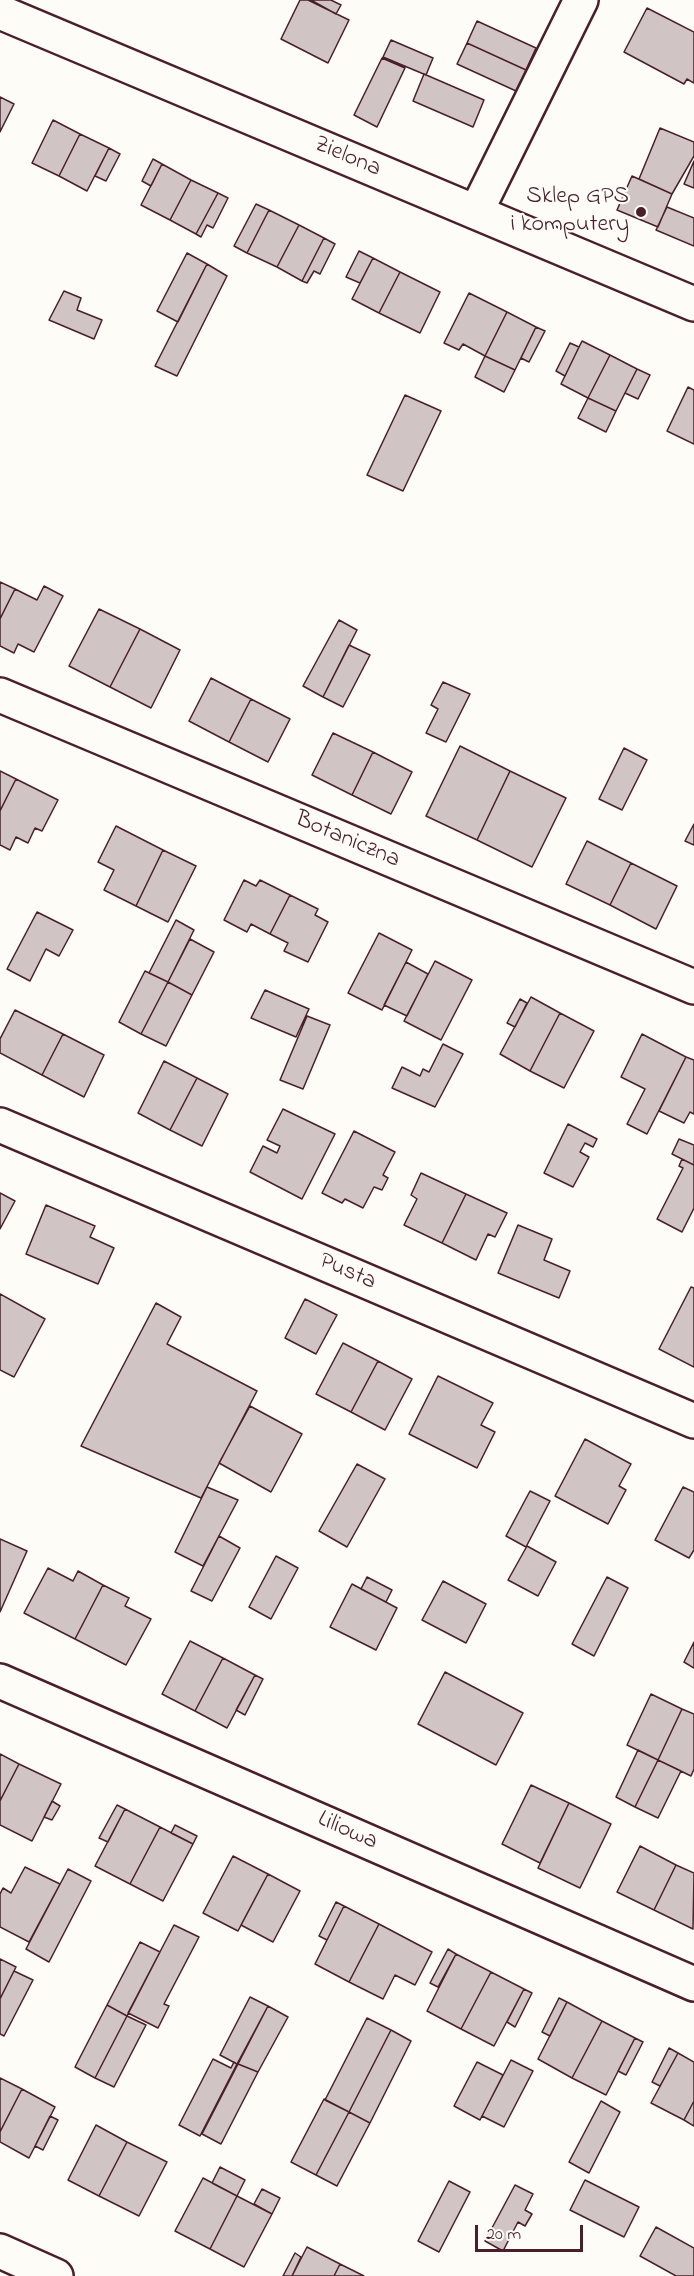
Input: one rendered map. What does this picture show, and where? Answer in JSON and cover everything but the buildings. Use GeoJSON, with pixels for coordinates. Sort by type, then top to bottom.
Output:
{"type":"FeatureCollection","features":[{"type":"Feature","properties":{"kind":"street"},"geometry":{"type":"LineString","coordinates":[[476,212],[580,0]]}},
{"type":"Feature","properties":{"kind":"street","name":"Zielona"},"geometry":{"type":"LineString","coordinates":[[0,12],[694,304]]}},
{"type":"Feature","properties":{"kind":"street","name":"Botaniczna"},"geometry":{"type":"LineString","coordinates":[[0,695],[694,987]]}},
{"type":"Feature","properties":{"kind":"street","name":"Pusta"},"geometry":{"type":"LineString","coordinates":[[0,1125],[694,1421]]}},
{"type":"Feature","properties":{"kind":"street","name":"Liliowa"},"geometry":{"type":"LineString","coordinates":[[0,1681],[694,1984]]}},
{"type":"Feature","properties":{"kind":"street"},"geometry":{"type":"LineString","coordinates":[[0,2251],[56,2276]]}},
{"type":"Feature","properties":{"kind":"place","name":"Sklep GPS i komputery"},"geometry":{"type":"Point","coordinates":[641,212]}}]}
